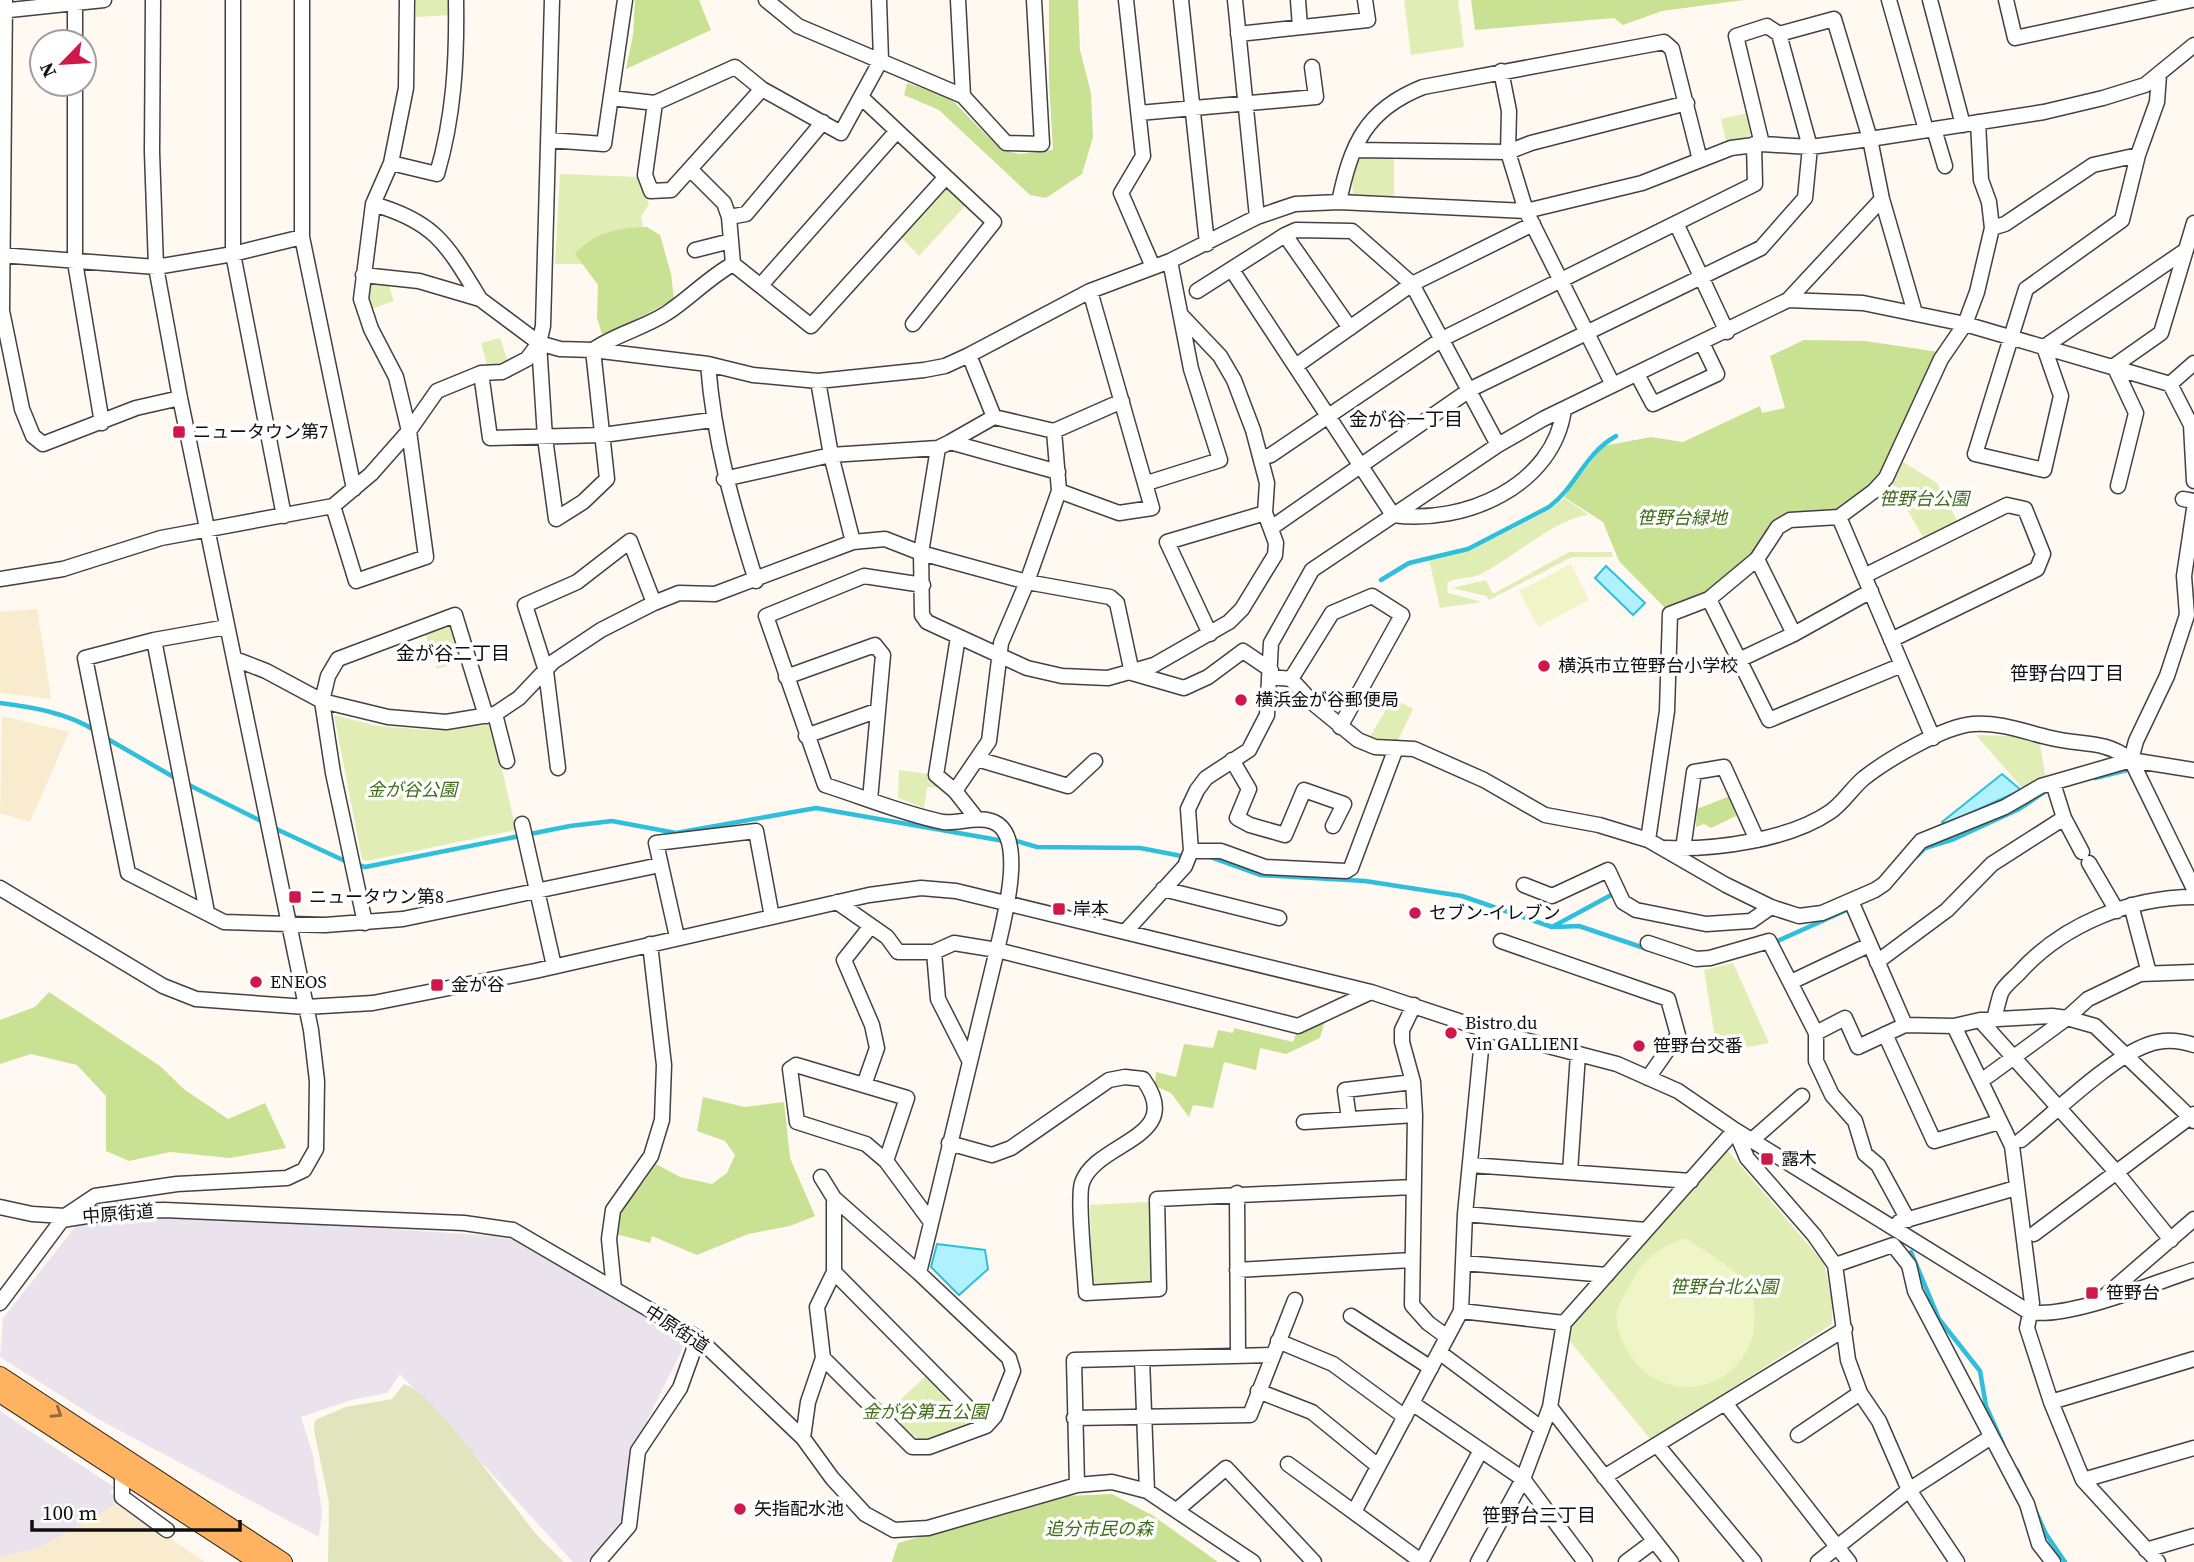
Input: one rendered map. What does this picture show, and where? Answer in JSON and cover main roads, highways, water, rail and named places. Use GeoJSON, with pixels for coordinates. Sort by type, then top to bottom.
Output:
{"type":"FeatureCollection","features":[{"type":"Feature","properties":{"kind":"main road"},"geometry":{"type":"LineString","coordinates":[[0,1376],[283,1562]]}},
{"type":"Feature","properties":{"kind":"main road"},"geometry":{"type":"LineString","coordinates":[[0,1393],[259,1562]]}},
{"type":"Feature","properties":{"kind":"water"},"geometry":{"type":"Polygon","coordinates":[[[1606,566],[1645,603],[1633,615],[1595,578],[1606,566]]]}},
{"type":"Feature","properties":{"kind":"water"},"geometry":{"type":"Polygon","coordinates":[[[2002,774],[2021,790],[1944,825],[1942,822],[2002,774]]]}},
{"type":"Feature","properties":{"kind":"water"},"geometry":{"type":"Polygon","coordinates":[[[937,1244],[985,1250],[988,1269],[959,1295],[931,1267],[937,1244]]]}},
{"type":"Feature","properties":{"kind":"waterway"},"geometry":{"type":"LineString","coordinates":[[1381,580],[1409,563],[1468,549],[1549,507],[1567,490],[1596,452],[1616,436]]}},
{"type":"Feature","properties":{"kind":"waterway"},"geometry":{"type":"LineString","coordinates":[[0,703],[62,715],[96,731]]}},
{"type":"Feature","properties":{"kind":"waterway"},"geometry":{"type":"LineString","coordinates":[[106,738],[177,779]]}},
{"type":"Feature","properties":{"kind":"waterway"},"geometry":{"type":"LineString","coordinates":[[2095,778],[2131,769]]}},
{"type":"Feature","properties":{"kind":"waterway"},"geometry":{"type":"LineString","coordinates":[[185,783],[265,823]]}},
{"type":"Feature","properties":{"kind":"waterway"},"geometry":{"type":"LineString","coordinates":[[1917,856],[1925,848],[1954,839],[2019,809],[2046,791]]}},
{"type":"Feature","properties":{"kind":"waterway"},"geometry":{"type":"LineString","coordinates":[[272,827],[345,861],[365,867],[570,826],[612,821],[676,833],[816,808],[1004,841]]}},
{"type":"Feature","properties":{"kind":"waterway"},"geometry":{"type":"LineString","coordinates":[[1013,840],[1037,847],[1140,848],[1187,857]]}},
{"type":"Feature","properties":{"kind":"waterway"},"geometry":{"type":"LineString","coordinates":[[1210,857],[1260,875],[1365,881],[1462,896],[1552,927],[1613,894]]}},
{"type":"Feature","properties":{"kind":"waterway"},"geometry":{"type":"LineString","coordinates":[[1773,943],[1851,908]]}},
{"type":"Feature","properties":{"kind":"waterway"},"geometry":{"type":"LineString","coordinates":[[1555,927],[1579,926],[1647,949]]}},
{"type":"Feature","properties":{"kind":"waterway"},"geometry":{"type":"LineString","coordinates":[[1911,1252],[1939,1319],[1980,1371],[1986,1406],[2003,1444]]}},
{"type":"Feature","properties":{"kind":"waterway"},"geometry":{"type":"LineString","coordinates":[[2017,1470],[2046,1534],[2065,1562]]}},
{"type":"Feature","properties":{"kind":"place","name":"ニュータウン第7"},"geometry":{"type":"Point","coordinates":[179,432]}},
{"type":"Feature","properties":{"kind":"place","name":"横浜市立笹野台小学校"},"geometry":{"type":"Point","coordinates":[1544,666]}},
{"type":"Feature","properties":{"kind":"place","name":"横浜金が谷郵便局"},"geometry":{"type":"Point","coordinates":[1241,700]}},
{"type":"Feature","properties":{"kind":"place","name":"ニュータウン第8"},"geometry":{"type":"Point","coordinates":[295,897]}},
{"type":"Feature","properties":{"kind":"place","name":"岸本"},"geometry":{"type":"Point","coordinates":[1059,909]}},
{"type":"Feature","properties":{"kind":"place","name":"セブン-イレブン"},"geometry":{"type":"Point","coordinates":[1415,913]}},
{"type":"Feature","properties":{"kind":"place","name":"ENEOS"},"geometry":{"type":"Point","coordinates":[256,982]}},
{"type":"Feature","properties":{"kind":"place","name":"金が谷"},"geometry":{"type":"Point","coordinates":[437,985]}},
{"type":"Feature","properties":{"kind":"place","name":"Bistro du Vin GALLIENI"},"geometry":{"type":"Point","coordinates":[1451,1033]}},
{"type":"Feature","properties":{"kind":"place","name":"笹野台交番"},"geometry":{"type":"Point","coordinates":[1639,1046]}},
{"type":"Feature","properties":{"kind":"place","name":"露木"},"geometry":{"type":"Point","coordinates":[1767,1159]}},
{"type":"Feature","properties":{"kind":"place","name":"笹野台"},"geometry":{"type":"Point","coordinates":[2092,1293]}},
{"type":"Feature","properties":{"kind":"place","name":"矢指配水池"},"geometry":{"type":"Point","coordinates":[740,1509]}},
{"type":"Feature","properties":{"kind":"district","name":"金が谷一丁目"},"geometry":{"type":"Point","coordinates":[1406,419]}},
{"type":"Feature","properties":{"kind":"district","name":"金が谷二丁目"},"geometry":{"type":"Point","coordinates":[453,653]}},
{"type":"Feature","properties":{"kind":"district","name":"笹野台四丁目"},"geometry":{"type":"Point","coordinates":[2067,673]}},
{"type":"Feature","properties":{"kind":"district","name":"笹野台三丁目"},"geometry":{"type":"Point","coordinates":[1539,1515]}},
{"type":"Feature","properties":{"kind":"park label","name":"笹野台公園"},"geometry":{"type":"Point","coordinates":[1924,499]}},
{"type":"Feature","properties":{"kind":"park label","name":"笹野台緑地"},"geometry":{"type":"Point","coordinates":[1682,518]}},
{"type":"Feature","properties":{"kind":"park label","name":"金が谷公園"},"geometry":{"type":"Point","coordinates":[412,790]}},
{"type":"Feature","properties":{"kind":"park label","name":"笹野台北公園"},"geometry":{"type":"Point","coordinates":[1724,1287]}},
{"type":"Feature","properties":{"kind":"park label","name":"金が谷第五公園"},"geometry":{"type":"Point","coordinates":[925,1412]}},
{"type":"Feature","properties":{"kind":"park label","name":"追分市民の森"},"geometry":{"type":"Point","coordinates":[1099,1529]}}]}
